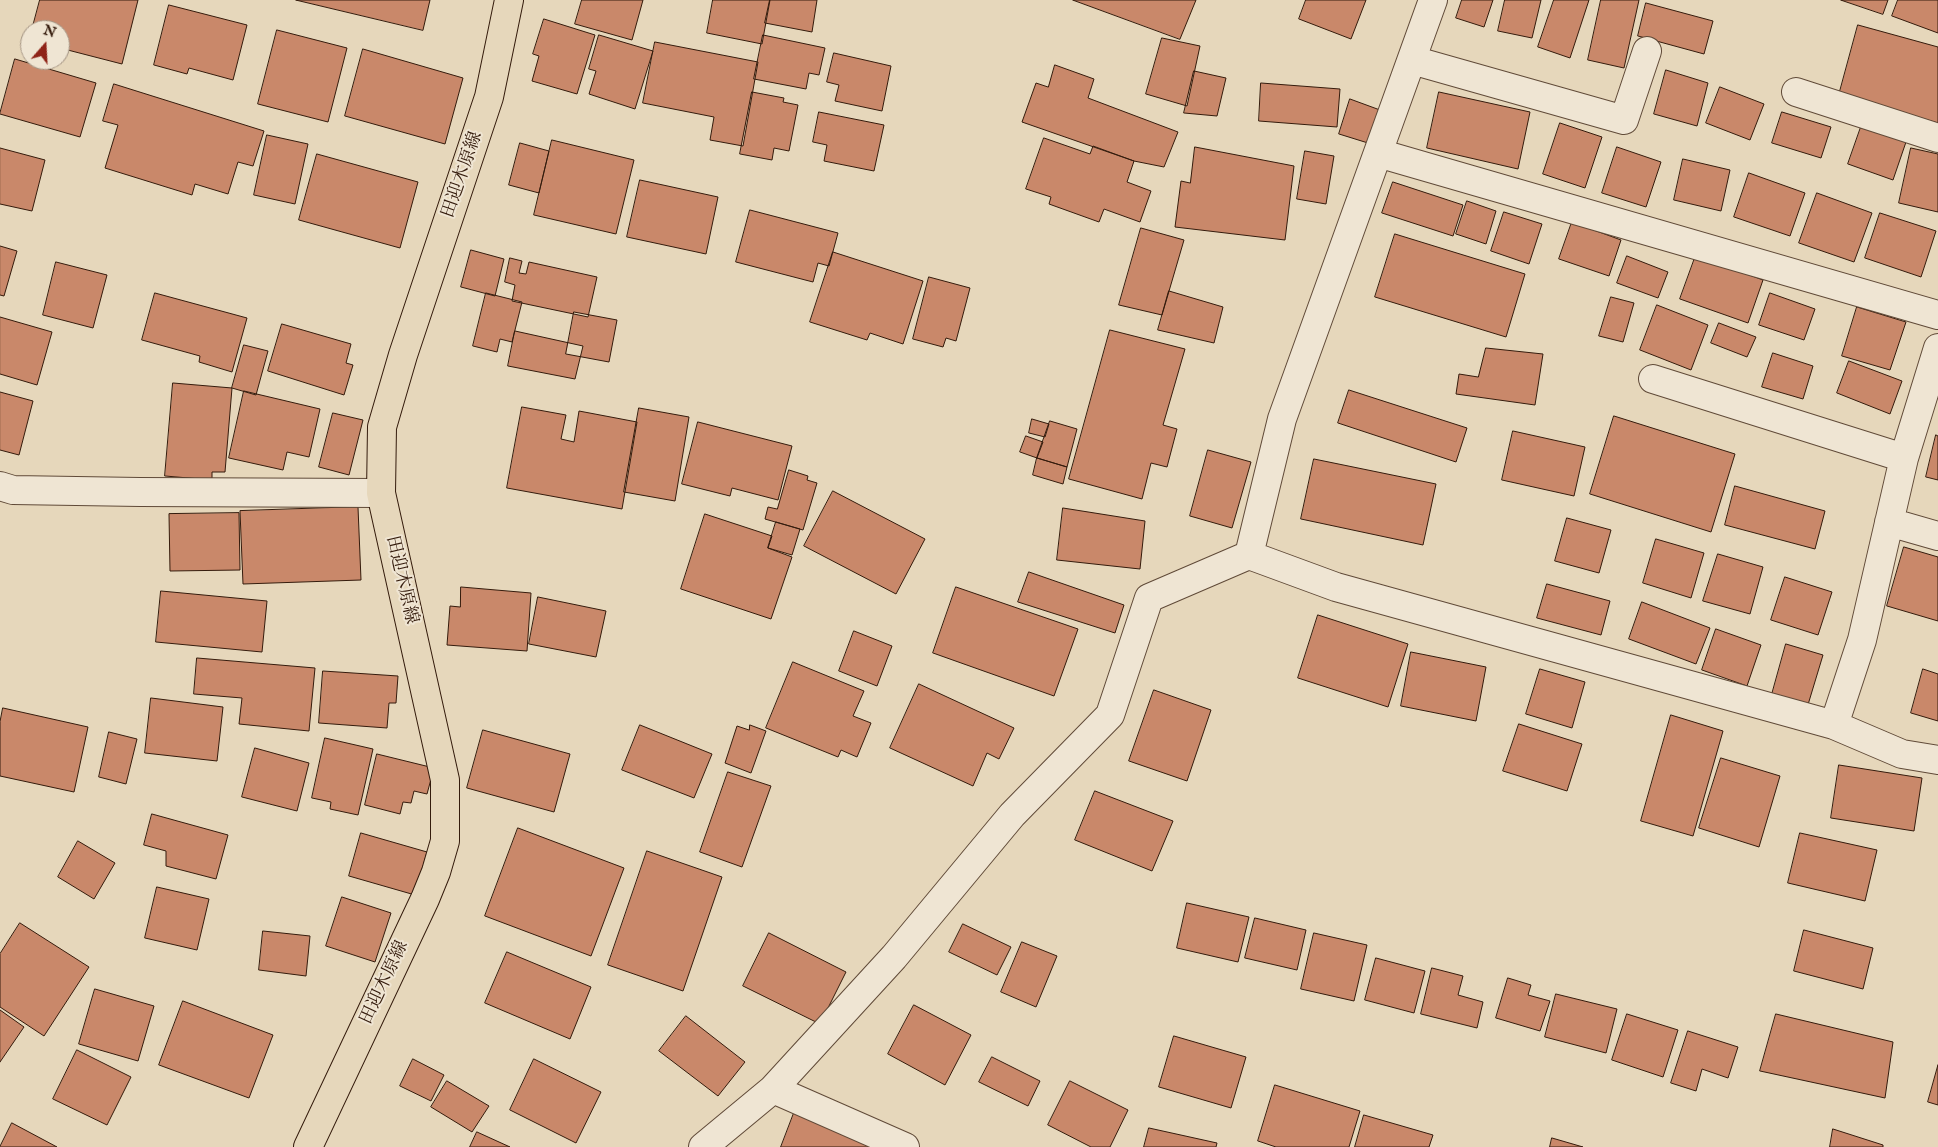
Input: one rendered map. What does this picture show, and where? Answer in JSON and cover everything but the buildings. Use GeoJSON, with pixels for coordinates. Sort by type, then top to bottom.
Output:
{"type":"FeatureCollection","features":[{"type":"Feature","properties":{"kind":"main road","name":"田迎木原線"},"geometry":{"type":"LineString","coordinates":[[308,1147],[424,899],[436,872],[445,842],[445,780],[381,493],[382,427],[403,355],[489,97],[509,0]]}},
{"type":"Feature","properties":{"kind":"street"},"geometry":{"type":"LineString","coordinates":[[1249,555],[1282,419],[1434,0]]}},
{"type":"Feature","properties":{"kind":"street"},"geometry":{"type":"LineString","coordinates":[[1412,60],[1624,120],[1646,51]]}},
{"type":"Feature","properties":{"kind":"street"},"geometry":{"type":"LineString","coordinates":[[1796,92],[1938,138]]}},
{"type":"Feature","properties":{"kind":"street"},"geometry":{"type":"LineString","coordinates":[[1378,153],[1938,315]]}},
{"type":"Feature","properties":{"kind":"street"},"geometry":{"type":"LineString","coordinates":[[1834,725],[1862,640],[1904,458],[1938,348]]}},
{"type":"Feature","properties":{"kind":"street"},"geometry":{"type":"LineString","coordinates":[[1653,379],[1904,458]]}},
{"type":"Feature","properties":{"kind":"street"},"geometry":{"type":"LineString","coordinates":[[0,486],[13,490],[381,493]]}},
{"type":"Feature","properties":{"kind":"street"},"geometry":{"type":"LineString","coordinates":[[1889,522],[1938,536]]}},
{"type":"Feature","properties":{"kind":"street"},"geometry":{"type":"LineString","coordinates":[[703,1147],[773,1089],[894,957],[1012,815],[1110,715],[1148,598],[1249,555],[1336,587],[1834,725],[1902,754],[1938,760]]}},
{"type":"Feature","properties":{"kind":"street"},"geometry":{"type":"LineString","coordinates":[[773,1089],[905,1147]]}}]}
